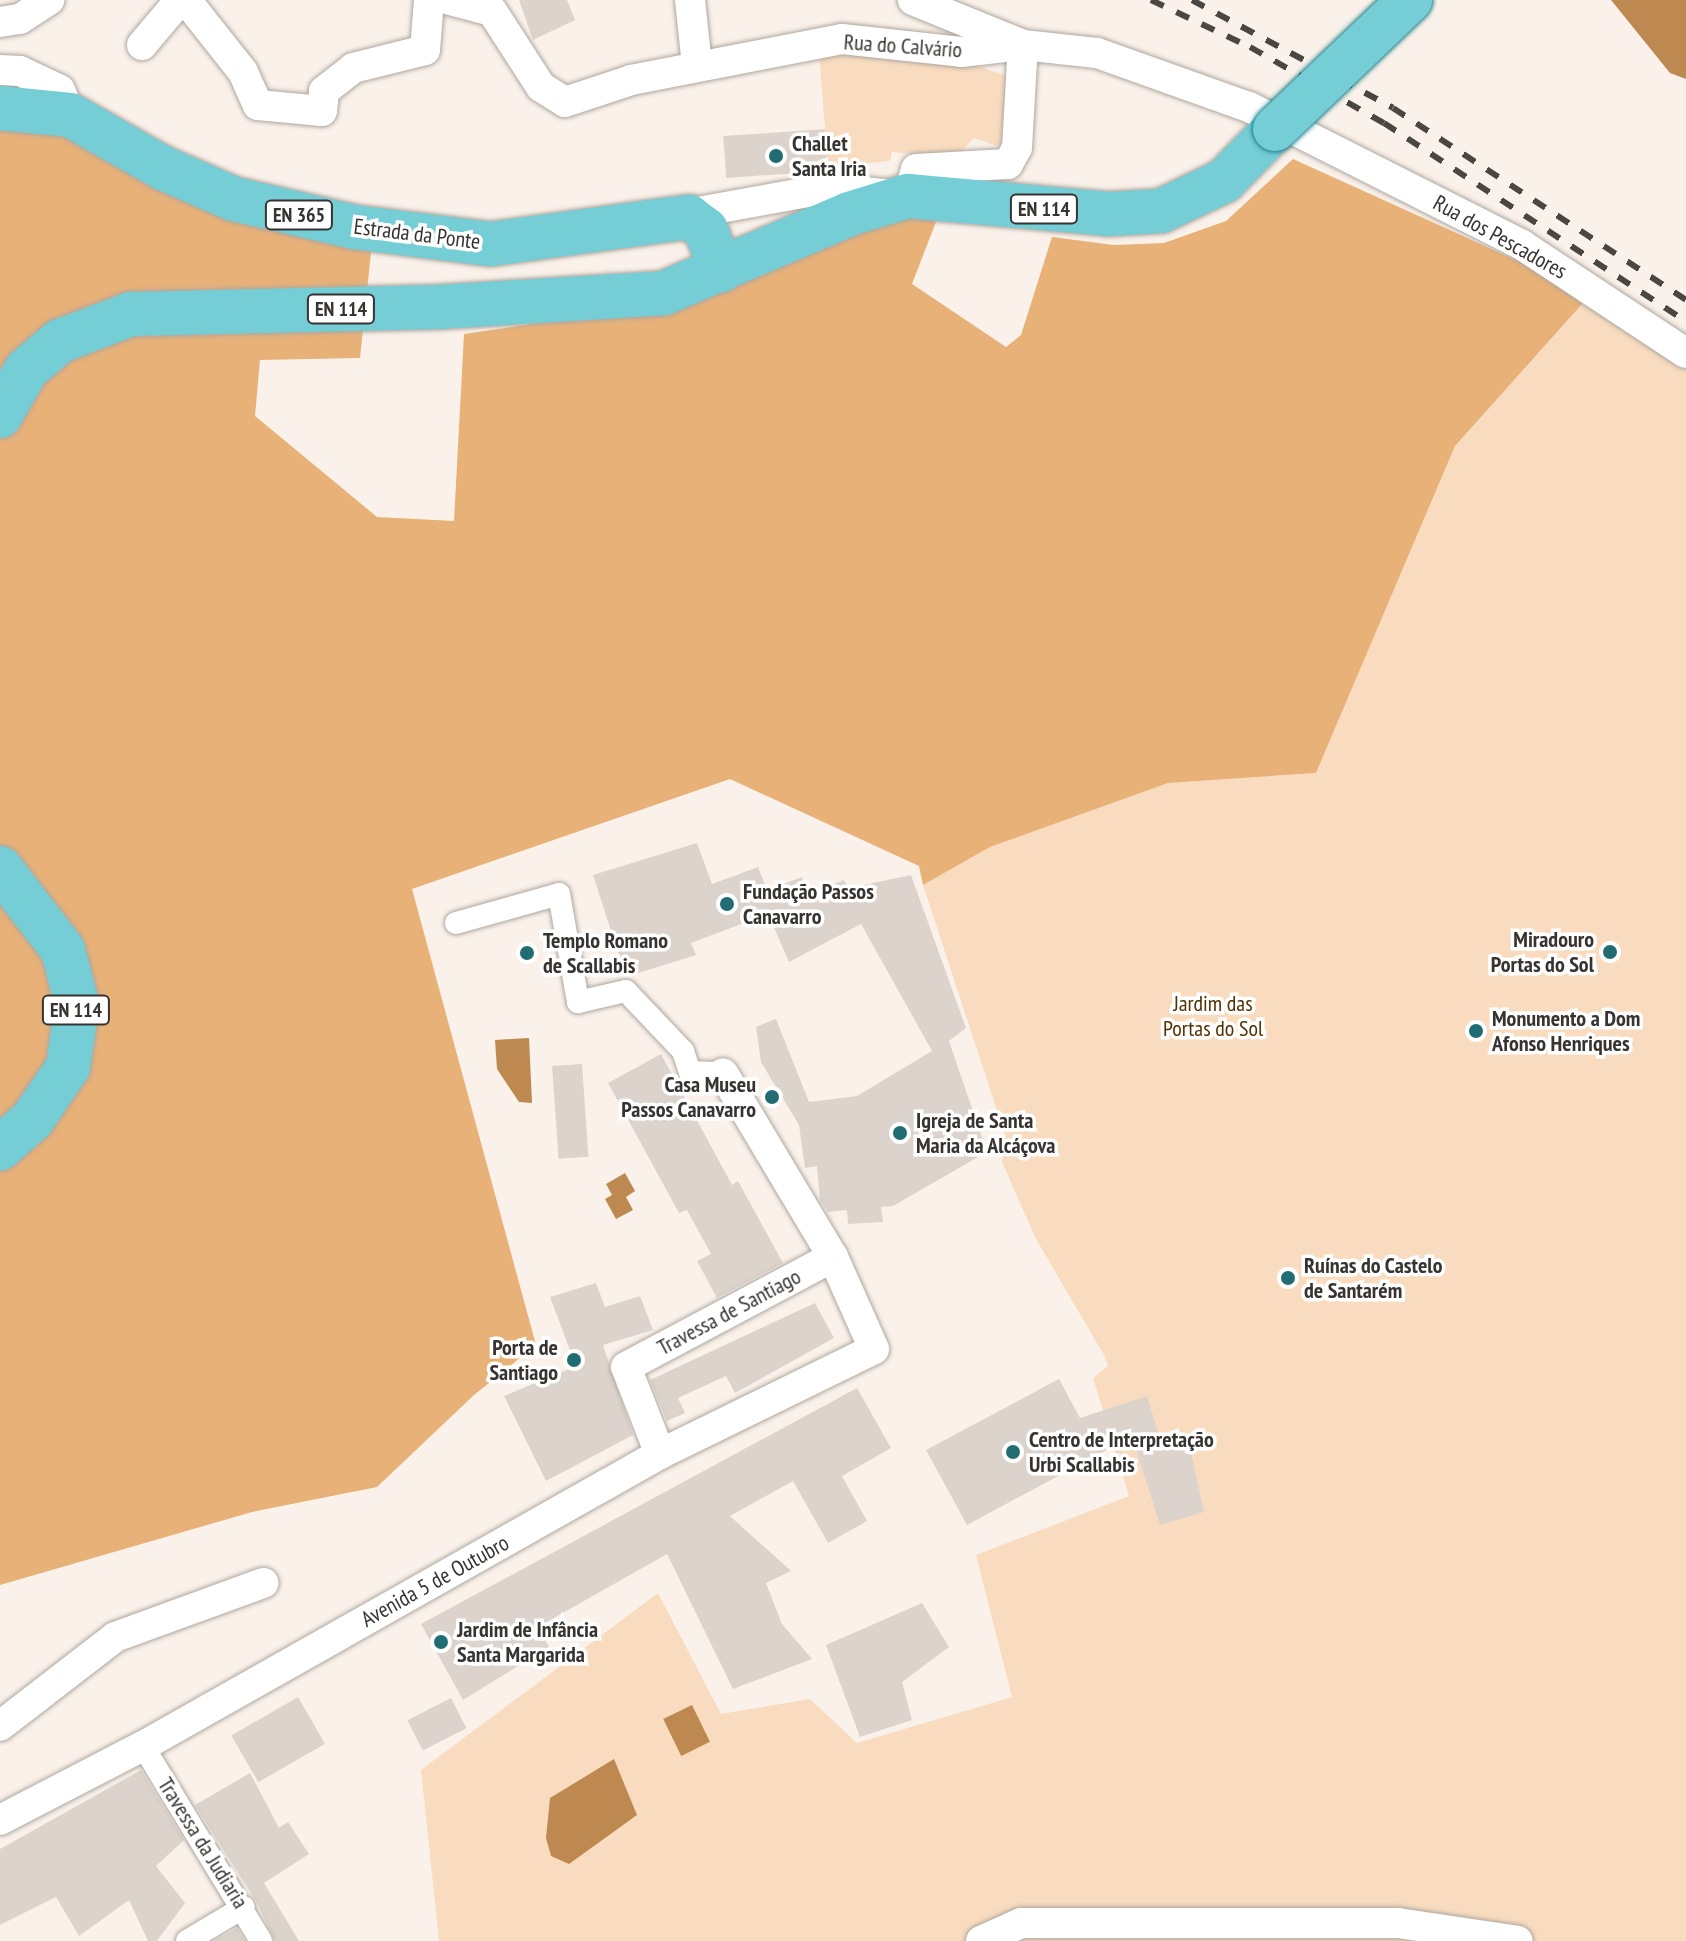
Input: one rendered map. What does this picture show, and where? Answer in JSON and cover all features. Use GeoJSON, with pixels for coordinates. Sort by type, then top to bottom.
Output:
{"type":"FeatureCollection","features":[{"type":"Feature","properties":{"kind":"main road","name":"EN 114"},"geometry":{"type":"LineString","coordinates":[[0,416],[26,370],[60,341],[131,314],[590,300],[664,293],[849,214],[908,196],[1108,214],[1161,211],[1224,181],[1290,132],[1410,0]]}},
{"type":"Feature","properties":{"kind":"main road","name":"Estrada da Ponte"},"geometry":{"type":"LineString","coordinates":[[0,108],[70,115],[163,168],[234,199],[354,227],[491,244],[676,216]]}},
{"type":"Feature","properties":{"kind":"main road"},"geometry":{"type":"LineString","coordinates":[[676,216],[689,217],[706,230],[721,270]]}},
{"type":"Feature","properties":{"kind":"main road","name":"EN 114"},"geometry":{"type":"LineString","coordinates":[[0,868],[63,950],[77,1004],[68,1067],[32,1120],[0,1148]]}},
{"type":"Feature","properties":{"kind":"street"},"geometry":{"type":"LineString","coordinates":[[0,22],[20,19],[49,0]]}},
{"type":"Feature","properties":{"kind":"street"},"geometry":{"type":"LineString","coordinates":[[142,45],[183,0],[243,72],[258,105],[322,111],[324,91],[353,68],[425,50],[429,0]]}},
{"type":"Feature","properties":{"kind":"street","name":"Rua do Calvário"},"geometry":{"type":"LineString","coordinates":[[450,0],[492,11],[541,87],[565,102],[631,80],[842,39],[961,52],[1023,45],[1097,53],[1185,89],[1249,107],[1290,132]]}},
{"type":"Feature","properties":{"kind":"street"},"geometry":{"type":"LineString","coordinates":[[690,0],[697,66]]}},
{"type":"Feature","properties":{"kind":"street"},"geometry":{"type":"LineString","coordinates":[[676,216],[825,189],[908,196],[916,169],[1008,164],[1017,148],[1023,45],[913,0]]}},
{"type":"Feature","properties":{"kind":"street"},"geometry":{"type":"LineString","coordinates":[[0,70],[20,71],[60,90],[70,115]]}},
{"type":"Feature","properties":{"kind":"street","name":"Rua dos Pescadores"},"geometry":{"type":"LineString","coordinates":[[1290,132],[1522,245],[1686,353]]}},
{"type":"Feature","properties":{"kind":"street"},"geometry":{"type":"LineString","coordinates":[[456,923],[559,894],[578,1002],[626,991],[683,1051],[690,1072],[723,1073],[833,1257]]}},
{"type":"Feature","properties":{"kind":"street","name":"Avenida 5 de Outubro"},"geometry":{"type":"LineString","coordinates":[[0,1820],[143,1746],[660,1454],[874,1349],[833,1257]]}},
{"type":"Feature","properties":{"kind":"street","name":"Travessa de Santiago"},"geometry":{"type":"LineString","coordinates":[[660,1454],[626,1367],[833,1257]]}},
{"type":"Feature","properties":{"kind":"street"},"geometry":{"type":"LineString","coordinates":[[0,1726],[115,1637],[263,1583]]}},
{"type":"Feature","properties":{"kind":"street","name":"Travessa da Judiaria"},"geometry":{"type":"LineString","coordinates":[[143,1746],[244,1907],[261,1941]]}},
{"type":"Feature","properties":{"kind":"street"},"geometry":{"type":"LineString","coordinates":[[187,1941],[244,1907]]}},
{"type":"Feature","properties":{"kind":"street"},"geometry":{"type":"LineString","coordinates":[[981,1941],[1021,1923],[1398,1923],[1518,1941]]}},
{"type":"Feature","properties":{"kind":"green space"},"geometry":{"type":"Polygon","coordinates":[[[819,53],[945,56],[1014,78],[1005,142],[997,146],[974,138],[955,158],[892,152],[890,161],[828,167],[819,53]]]}},
{"type":"Feature","properties":{"kind":"green space","name":"Jardim das Portas do Sol"},"geometry":{"type":"Polygon","coordinates":[[[1591,294],[1686,359],[1686,1941],[439,1941],[421,1770],[658,1593],[721,1714],[810,1699],[857,1743],[1012,1697],[976,1555],[1129,1496],[1093,1378],[1108,1366],[1105,1357],[1036,1239],[1002,1162],[1004,1132],[923,885],[990,847],[1168,783],[1316,773],[1455,446],[1591,294]]]}},
{"type":"Feature","properties":{"kind":"shaded area"},"geometry":{"type":"Polygon","coordinates":[[[1611,0],[1686,0],[1686,79],[1670,73],[1611,0]]]}},
{"type":"Feature","properties":{"kind":"shaded area"},"geometry":{"type":"Polygon","coordinates":[[[37,125],[372,243],[360,358],[260,360],[255,416],[377,517],[454,521],[464,334],[586,316],[880,214],[939,214],[912,284],[1006,347],[1021,335],[1052,237],[1114,245],[1164,243],[1226,221],[1293,159],[1591,294],[1455,446],[1316,773],[1168,783],[990,847],[923,885],[919,866],[730,779],[412,889],[536,1345],[474,1395],[377,1487],[252,1512],[0,1585],[0,129],[37,125]]]}},
{"type":"Feature","properties":{"kind":"shaded area"},"geometry":{"type":"Polygon","coordinates":[[[529,1038],[532,1103],[519,1102],[497,1069],[495,1040],[529,1038]]]}},
{"type":"Feature","properties":{"kind":"shaded area"},"geometry":{"type":"Polygon","coordinates":[[[625,1173],[635,1191],[626,1197],[633,1210],[616,1219],[605,1199],[612,1195],[606,1184],[625,1173]]]}},
{"type":"Feature","properties":{"kind":"shaded area"},"geometry":{"type":"Polygon","coordinates":[[[692,1705],[710,1742],[681,1756],[663,1719],[692,1705]]]}},
{"type":"Feature","properties":{"kind":"shaded area"},"geometry":{"type":"Polygon","coordinates":[[[614,1759],[637,1815],[569,1864],[551,1856],[546,1838],[550,1798],[614,1759]]]}},
{"type":"Feature","properties":{"kind":"building"},"geometry":{"type":"Polygon","coordinates":[[[519,0],[567,0],[575,20],[533,40],[519,0]]]}},
{"type":"Feature","properties":{"kind":"building","name":"Challet Santa Iria"},"geometry":{"type":"Polygon","coordinates":[[[825,129],[828,171],[726,178],[723,136],[825,129]]]}},
{"type":"Feature","properties":{"kind":"building"},"geometry":{"type":"Polygon","coordinates":[[[697,843],[712,884],[758,867],[767,890],[802,877],[808,894],[844,880],[849,888],[911,875],[966,1028],[949,1041],[987,1152],[893,1206],[881,1207],[883,1222],[848,1224],[847,1210],[828,1212],[820,1200],[817,1166],[805,1168],[799,1125],[761,1062],[756,1027],[776,1019],[809,1102],[857,1096],[932,1051],[861,924],[789,962],[768,914],[691,943],[696,955],[626,977],[593,875],[697,843]]]}},
{"type":"Feature","properties":{"kind":"building"},"geometry":{"type":"Polygon","coordinates":[[[661,1054],[732,1185],[738,1181],[783,1263],[717,1298],[697,1261],[711,1254],[687,1210],[679,1213],[608,1083],[661,1054]]]}},
{"type":"Feature","properties":{"kind":"building"},"geometry":{"type":"Polygon","coordinates":[[[582,1064],[588,1157],[559,1159],[552,1066],[582,1064]]]}},
{"type":"Feature","properties":{"kind":"building"},"geometry":{"type":"Polygon","coordinates":[[[596,1283],[605,1307],[640,1296],[653,1330],[603,1345],[633,1435],[546,1481],[504,1396],[576,1366],[550,1297],[596,1283]]]}},
{"type":"Feature","properties":{"kind":"building"},"geometry":{"type":"Polygon","coordinates":[[[815,1303],[834,1338],[735,1393],[726,1376],[678,1398],[685,1413],[667,1421],[650,1380],[815,1303]]]}},
{"type":"Feature","properties":{"kind":"building","name":"Centro de Interpretação Urbi Scallabis"},"geometry":{"type":"Polygon","coordinates":[[[1059,1379],[1080,1418],[1147,1396],[1162,1445],[1188,1438],[1204,1512],[1160,1525],[1135,1446],[1116,1453],[1114,1446],[967,1525],[926,1450],[1059,1379]]]}},
{"type":"Feature","properties":{"kind":"building"},"geometry":{"type":"Polygon","coordinates":[[[857,1388],[891,1448],[842,1476],[867,1521],[828,1543],[793,1481],[730,1516],[791,1571],[766,1583],[782,1624],[812,1659],[733,1689],[667,1554],[538,1627],[549,1647],[463,1700],[421,1624],[857,1388]]]}},
{"type":"Feature","properties":{"kind":"building"},"geometry":{"type":"Polygon","coordinates":[[[922,1603],[949,1647],[902,1682],[912,1720],[860,1737],[826,1645],[922,1603]]]}},
{"type":"Feature","properties":{"kind":"building"},"geometry":{"type":"Polygon","coordinates":[[[298,1697],[325,1744],[258,1782],[231,1736],[298,1697]]]}},
{"type":"Feature","properties":{"kind":"building"},"geometry":{"type":"Polygon","coordinates":[[[451,1698],[466,1728],[423,1751],[407,1720],[451,1698]]]}},
{"type":"Feature","properties":{"kind":"building"},"geometry":{"type":"Polygon","coordinates":[[[141,1770],[184,1840],[156,1866],[185,1903],[157,1941],[148,1941],[129,1900],[79,1936],[56,1897],[0,1925],[0,1849],[141,1770]]]}},
{"type":"Feature","properties":{"kind":"building"},"geometry":{"type":"Polygon","coordinates":[[[250,1773],[279,1828],[288,1822],[309,1854],[264,1883],[299,1941],[275,1941],[256,1901],[195,1805],[250,1773]]]}},
{"type":"Feature","properties":{"kind":"building"},"geometry":{"type":"Polygon","coordinates":[[[237,1928],[245,1941],[214,1941],[237,1928]]]}},
{"type":"Feature","properties":{"kind":"railway"},"geometry":{"type":"LineString","coordinates":[[1151,0],[1250,47],[1384,123],[1686,321]]}},
{"type":"Feature","properties":{"kind":"railway"},"geometry":{"type":"LineString","coordinates":[[1192,0],[1393,108],[1686,300]]}},
{"type":"Feature","properties":{"kind":"place","name":"Challet Santa Iria"},"geometry":{"type":"Point","coordinates":[776,156]}},
{"type":"Feature","properties":{"kind":"place","name":"Fundação Passos Canavarro"},"geometry":{"type":"Point","coordinates":[727,904]}},
{"type":"Feature","properties":{"kind":"place","name":"Miradouro Portas do Sol"},"geometry":{"type":"Point","coordinates":[1610,952]}},
{"type":"Feature","properties":{"kind":"place","name":"Templo Romano de Scallabis"},"geometry":{"type":"Point","coordinates":[527,953]}},
{"type":"Feature","properties":{"kind":"place","name":"Monumento a Dom Afonso Henriques"},"geometry":{"type":"Point","coordinates":[1476,1031]}},
{"type":"Feature","properties":{"kind":"place","name":"Casa Museu Passos Canavarro"},"geometry":{"type":"Point","coordinates":[772,1097]}},
{"type":"Feature","properties":{"kind":"place","name":"Igreja de Santa Maria da Alcáçova"},"geometry":{"type":"Point","coordinates":[900,1133]}},
{"type":"Feature","properties":{"kind":"place","name":"Ruínas do Castelo de Santarém"},"geometry":{"type":"Point","coordinates":[1288,1278]}},
{"type":"Feature","properties":{"kind":"place","name":"Porta de Santiago"},"geometry":{"type":"Point","coordinates":[574,1360]}},
{"type":"Feature","properties":{"kind":"place","name":"Centro de Interpretação Urbi Scallabis"},"geometry":{"type":"Point","coordinates":[1013,1452]}},
{"type":"Feature","properties":{"kind":"place","name":"Jardim de Infância Santa Margarida"},"geometry":{"type":"Point","coordinates":[441,1642]}}]}
